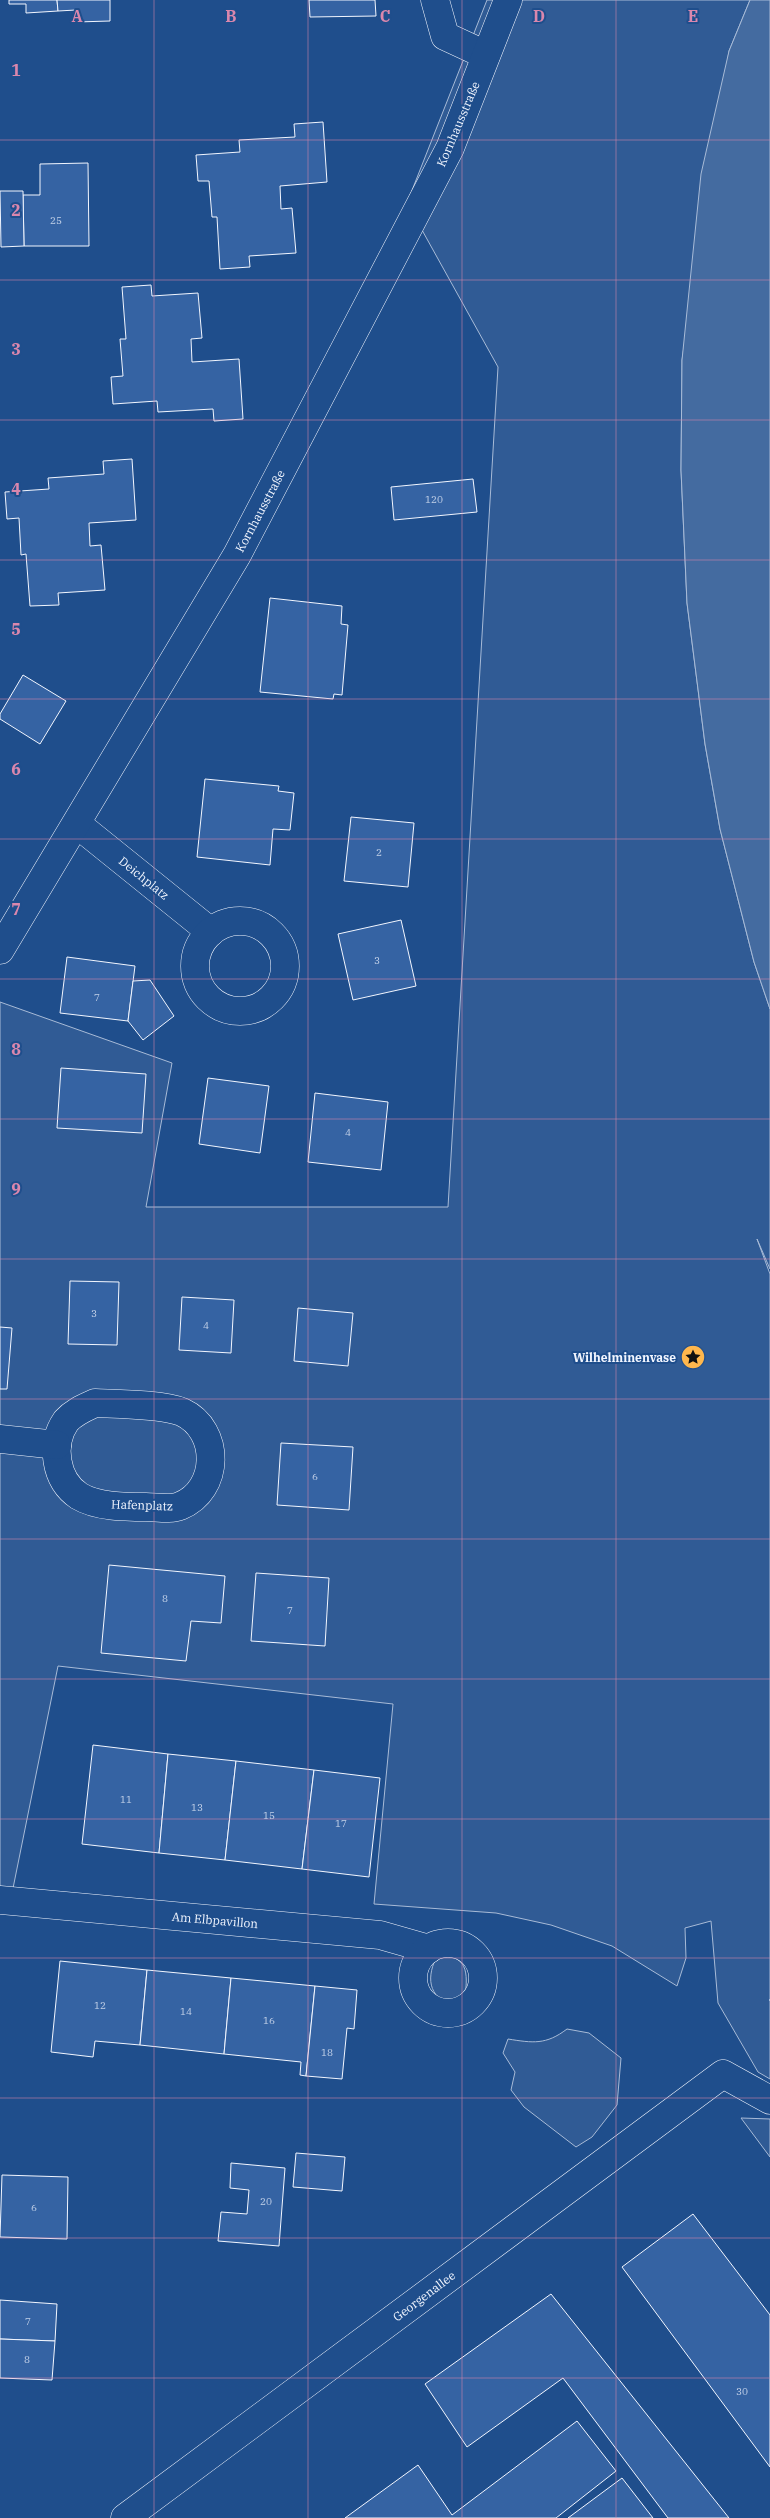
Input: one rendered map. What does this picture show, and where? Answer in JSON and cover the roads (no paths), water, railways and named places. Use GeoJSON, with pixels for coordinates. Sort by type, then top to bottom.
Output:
{"type":"FeatureCollection","features":[{"type":"Feature","properties":{"kind":"street"},"geometry":{"type":"LineString","coordinates":[[436,0],[446,36],[486,55]]}},
{"type":"Feature","properties":{"kind":"street","name":"Kornhausstraße"},"geometry":{"type":"LineString","coordinates":[[0,950],[237,554],[450,148],[508,0]]}},
{"type":"Feature","properties":{"kind":"street","name":"Deichplatz"},"geometry":{"type":"LineString","coordinates":[[77,824],[211,932]]}},
{"type":"Feature","properties":{"kind":"street","name":"Hafenplatz"},"geometry":{"type":"LineString","coordinates":[[95,1403],[146,1406],[181,1412],[196,1422],[206,1436],[211,1452],[211,1469],[199,1492],[179,1507],[135,1507],[93,1502],[78,1495],[66,1484],[58,1469],[57,1445],[67,1421],[79,1410],[87,1406],[95,1403]]}},
{"type":"Feature","properties":{"kind":"street"},"geometry":{"type":"LineString","coordinates":[[0,1439],[57,1445]]}},
{"type":"Feature","properties":{"kind":"street","name":"Am Elbpavillon"},"geometry":{"type":"LineString","coordinates":[[0,1900],[380,1935],[429,1949]]}},
{"type":"Feature","properties":{"kind":"street","name":"Georgenallee"},"geometry":{"type":"LineString","coordinates":[[126,2518],[723,2074],[770,2100]]}},
{"type":"Feature","properties":{"kind":"place","name":"Wilhelminenvase"},"geometry":{"type":"Point","coordinates":[693,1357]}}]}
